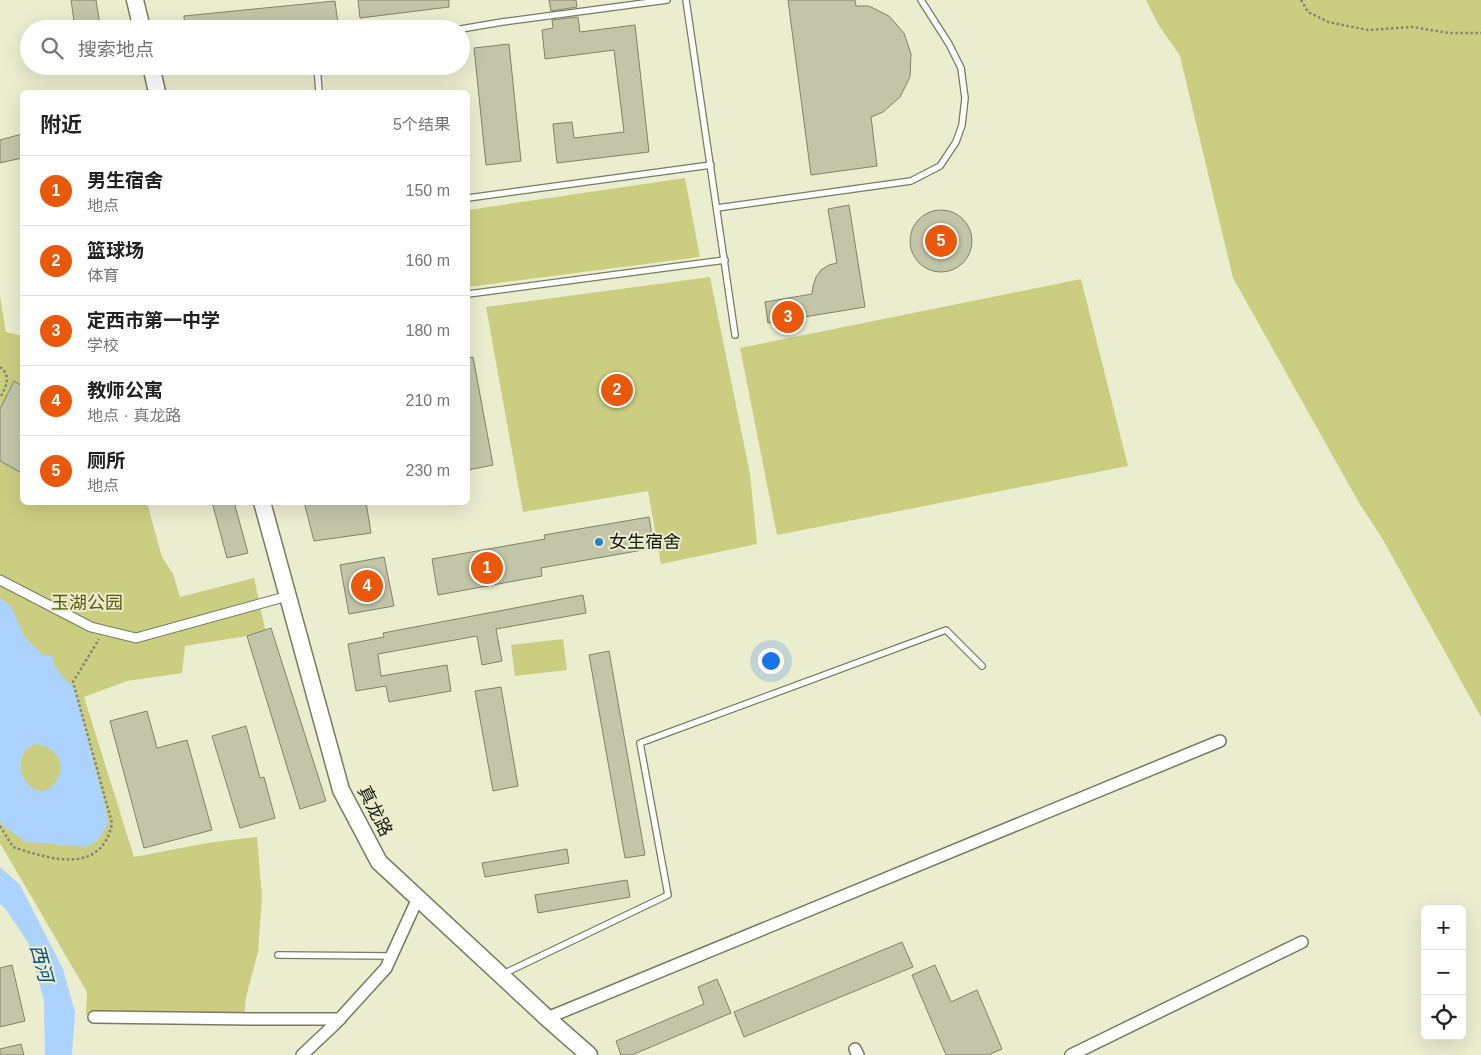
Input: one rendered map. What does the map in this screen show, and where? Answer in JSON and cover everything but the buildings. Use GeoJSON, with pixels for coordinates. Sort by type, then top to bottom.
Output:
{"type":"FeatureCollection","features":[{"type":"Feature","properties":{"kind":"main road"},"geometry":{"type":"LineString","coordinates":[[135,0],[140,20]]}},
{"type":"Feature","properties":{"kind":"main road"},"geometry":{"type":"LineString","coordinates":[[153,75],[157,90]]}},
{"type":"Feature","properties":{"kind":"main road","name":"真龙路"},"geometry":{"type":"LineString","coordinates":[[263,505],[341,790],[379,862],[589,1055]]}},
{"type":"Feature","properties":{"kind":"street"},"geometry":{"type":"LineString","coordinates":[[0,580],[91,627],[136,638],[288,596]]}},
{"type":"Feature","properties":{"kind":"street"},"geometry":{"type":"LineString","coordinates":[[547,1018],[1220,741]]}},
{"type":"Feature","properties":{"kind":"street"},"geometry":{"type":"LineString","coordinates":[[302,1055],[340,1019],[386,968],[418,898]]}},
{"type":"Feature","properties":{"kind":"street"},"geometry":{"type":"LineString","coordinates":[[1071,1055],[1302,942]]}},
{"type":"Feature","properties":{"kind":"street"},"geometry":{"type":"LineString","coordinates":[[94,1017],[251,1020],[340,1019]]}},
{"type":"Feature","properties":{"kind":"lane"},"geometry":{"type":"LineString","coordinates":[[470,27],[668,0]]}},
{"type":"Feature","properties":{"kind":"lane"},"geometry":{"type":"LineString","coordinates":[[686,0],[735,335]]}},
{"type":"Feature","properties":{"kind":"lane"},"geometry":{"type":"LineString","coordinates":[[717,208],[911,181],[940,166],[956,142],[962,125],[965,98],[961,68],[949,44],[920,0]]}},
{"type":"Feature","properties":{"kind":"lane"},"geometry":{"type":"LineString","coordinates":[[318,75],[320,90]]}},
{"type":"Feature","properties":{"kind":"lane"},"geometry":{"type":"LineString","coordinates":[[470,198],[710,165]]}},
{"type":"Feature","properties":{"kind":"lane"},"geometry":{"type":"LineString","coordinates":[[470,294],[725,260]]}},
{"type":"Feature","properties":{"kind":"lane"},"geometry":{"type":"LineString","coordinates":[[501,974],[668,895],[640,743],[946,630],[982,666]]}},
{"type":"Feature","properties":{"kind":"lane"},"geometry":{"type":"LineString","coordinates":[[278,955],[392,956]]}},
{"type":"Feature","properties":{"kind":"path"},"geometry":{"type":"LineString","coordinates":[[1300,0],[1308,12],[1328,22],[1368,30],[1412,27],[1449,33],[1481,33]]}},
{"type":"Feature","properties":{"kind":"path"},"geometry":{"type":"LineString","coordinates":[[0,367],[6,372],[8,382],[0,398]]}},
{"type":"Feature","properties":{"kind":"path"},"geometry":{"type":"LineString","coordinates":[[0,826],[13,847],[56,860],[83,858],[97,851],[109,836],[112,823],[73,682],[104,630]]}},
{"type":"Feature","properties":{"kind":"green space"},"geometry":{"type":"Polygon","coordinates":[[[1146,0],[1481,0],[1481,717],[1382,538],[1358,501],[1233,278],[1180,56],[1158,24],[1146,0]]]}},
{"type":"Feature","properties":{"kind":"green space"},"geometry":{"type":"Polygon","coordinates":[[[685,178],[700,257],[470,287],[470,210],[685,178]]]}},
{"type":"Feature","properties":{"kind":"green space"},"geometry":{"type":"Polygon","coordinates":[[[710,277],[750,474],[757,544],[661,564],[648,491],[523,512],[486,307],[710,277]]]}},
{"type":"Feature","properties":{"kind":"green space"},"geometry":{"type":"Polygon","coordinates":[[[1081,279],[1128,466],[777,535],[740,348],[1081,279]]]}},
{"type":"Feature","properties":{"kind":"green space","name":"玉湖公园"},"geometry":{"type":"Polygon","coordinates":[[[0,296],[6,332],[20,336],[20,505],[148,505],[162,557],[173,574],[180,597],[254,578],[266,633],[185,646],[182,673],[127,681],[84,697],[134,857],[207,843],[257,837],[262,897],[258,952],[246,997],[244,1018],[86,1015],[87,992],[0,843],[0,296]]]}},
{"type":"Feature","properties":{"kind":"green space"},"geometry":{"type":"Polygon","coordinates":[[[563,639],[567,670],[515,676],[511,645],[563,639]]]}},
{"type":"Feature","properties":{"kind":"water"},"geometry":{"type":"Polygon","coordinates":[[[0,598],[11,606],[24,636],[43,655],[52,656],[60,673],[74,687],[104,801],[108,824],[99,839],[87,847],[26,842],[2,825],[0,820],[0,598]],[[34,744],[24,752],[21,762],[26,782],[33,788],[41,791],[50,788],[58,778],[61,765],[52,750],[34,744]]]}},
{"type":"Feature","properties":{"kind":"water","name":"西河"},"geometry":{"type":"Polygon","coordinates":[[[0,867],[20,885],[63,969],[75,1012],[72,1055],[45,1055],[44,1001],[29,944],[5,908],[0,904],[0,867]]]}},
{"type":"Feature","properties":{"kind":"place","name":"厕所"},"geometry":{"type":"Point","coordinates":[941,241]}},
{"type":"Feature","properties":{"kind":"place","name":"定西市第一中学"},"geometry":{"type":"Point","coordinates":[788,317]}},
{"type":"Feature","properties":{"kind":"place","name":"篮球场"},"geometry":{"type":"Point","coordinates":[617,390]}},
{"type":"Feature","properties":{"kind":"place","name":"女生宿舍"},"geometry":{"type":"Point","coordinates":[599,542]}},
{"type":"Feature","properties":{"kind":"place","name":"男生宿舍"},"geometry":{"type":"Point","coordinates":[487,568]}},
{"type":"Feature","properties":{"kind":"place","name":"教师公寓"},"geometry":{"type":"Point","coordinates":[367,586]}}]}
